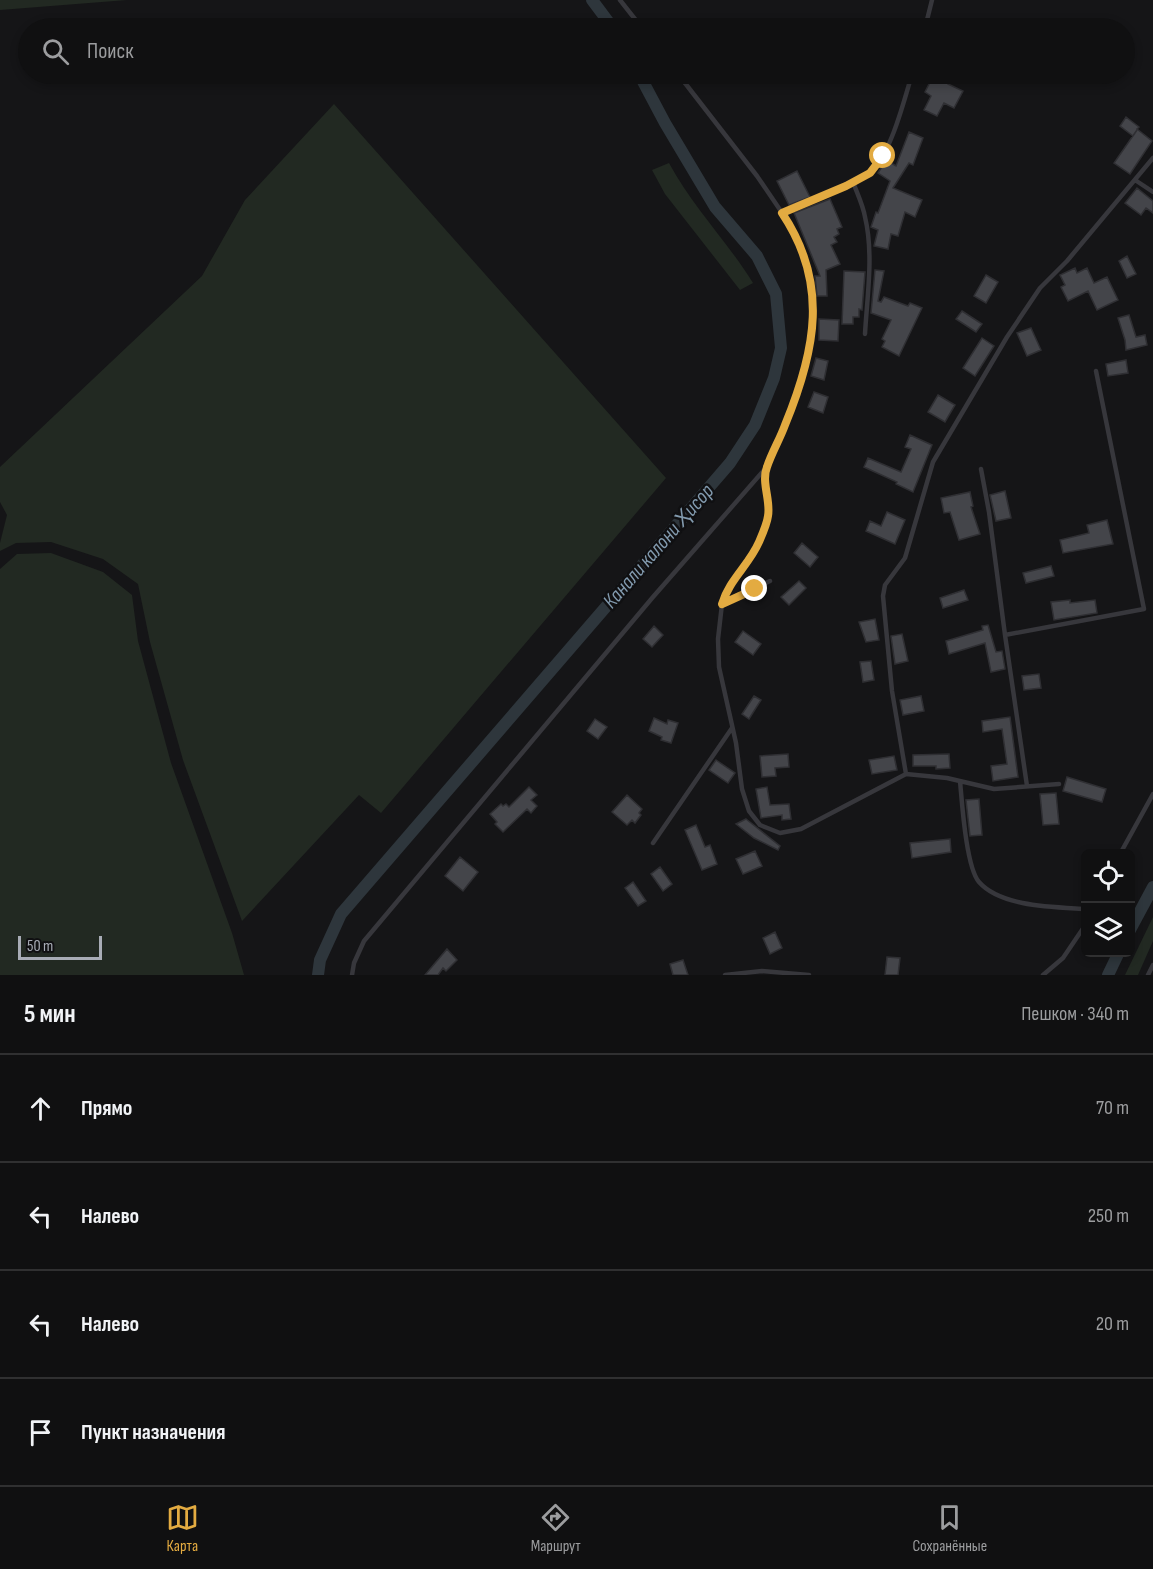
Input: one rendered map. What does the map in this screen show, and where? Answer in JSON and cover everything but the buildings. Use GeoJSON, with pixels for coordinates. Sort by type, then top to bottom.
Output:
{"type":"FeatureCollection","features":[{"type":"Feature","properties":{"kind":"lane"},"geometry":{"type":"LineString","coordinates":[[620,0],[634,18]]}},
{"type":"Feature","properties":{"kind":"lane"},"geometry":{"type":"LineString","coordinates":[[928,18],[932,0]]}},
{"type":"Feature","properties":{"kind":"lane"},"geometry":{"type":"LineString","coordinates":[[351,975],[364,941],[653,597],[765,469],[786,424],[804,372],[811,339],[814,309],[808,266],[791,226],[757,176],[686,84]]}},
{"type":"Feature","properties":{"kind":"lane"},"geometry":{"type":"LineString","coordinates":[[782,213],[870,173],[883,156],[908,84]]}},
{"type":"Feature","properties":{"kind":"lane"},"geometry":{"type":"LineString","coordinates":[[906,774],[892,692],[883,596],[885,585],[905,558],[933,462],[1007,337],[1040,288],[1067,261],[1153,158]]}},
{"type":"Feature","properties":{"kind":"lane"},"geometry":{"type":"LineString","coordinates":[[1135,180],[1153,192]]}},
{"type":"Feature","properties":{"kind":"lane"},"geometry":{"type":"LineString","coordinates":[[853,182],[866,218],[868,240],[865,334]]}},
{"type":"Feature","properties":{"kind":"lane"},"geometry":{"type":"LineString","coordinates":[[1096,370],[1144,609]]}},
{"type":"Feature","properties":{"kind":"lane"},"geometry":{"type":"LineString","coordinates":[[765,469],[768,516],[758,544],[726,590],[718,639],[719,667],[742,789],[748,811],[760,825],[780,833],[801,829],[906,774],[960,781],[994,789],[1059,784]]}},
{"type":"Feature","properties":{"kind":"lane"},"geometry":{"type":"LineString","coordinates":[[981,469],[1027,786]]}},
{"type":"Feature","properties":{"kind":"lane"},"geometry":{"type":"LineString","coordinates":[[722,604],[770,581]]}},
{"type":"Feature","properties":{"kind":"lane"},"geometry":{"type":"LineString","coordinates":[[1005,635],[1153,608]]}},
{"type":"Feature","properties":{"kind":"lane"},"geometry":{"type":"LineString","coordinates":[[653,843],[732,728]]}},
{"type":"Feature","properties":{"kind":"lane"},"geometry":{"type":"LineString","coordinates":[[960,781],[969,854],[978,881],[1000,897],[1045,907],[1081,909]]}},
{"type":"Feature","properties":{"kind":"lane"},"geometry":{"type":"LineString","coordinates":[[1123,849],[1153,794]]}},
{"type":"Feature","properties":{"kind":"lane"},"geometry":{"type":"LineString","coordinates":[[1043,975],[1063,958],[1081,931]]}},
{"type":"Feature","properties":{"kind":"lane"},"geometry":{"type":"LineString","coordinates":[[1148,975],[1153,965]]}},
{"type":"Feature","properties":{"kind":"lane"},"geometry":{"type":"LineString","coordinates":[[725,975],[762,971],[809,975]]}},
{"type":"Feature","properties":{"kind":"shaded area"},"geometry":{"type":"Polygon","coordinates":[[[0,0],[127,0],[0,10],[0,0]]]}},
{"type":"Feature","properties":{"kind":"shaded area"},"geometry":{"type":"Polygon","coordinates":[[[334,104],[666,478],[381,813],[359,795],[242,921],[183,760],[150,642],[138,584],[103,559],[51,542],[16,543],[0,551],[7,515],[0,502],[0,467],[202,276],[245,200],[334,104]]]}},
{"type":"Feature","properties":{"kind":"shaded area"},"geometry":{"type":"Polygon","coordinates":[[[669,163],[688,194],[753,283],[740,290],[665,194],[652,170],[669,163]]]}},
{"type":"Feature","properties":{"kind":"shaded area"},"geometry":{"type":"Polygon","coordinates":[[[51,553],[103,572],[132,595],[138,641],[171,763],[232,933],[244,975],[0,975],[0,569],[17,554],[51,553]]]}},
{"type":"Feature","properties":{"kind":"shaded area"},"geometry":{"type":"Polygon","coordinates":[[[1153,917],[1153,941],[1138,975],[1125,975],[1153,917]]]}},
{"type":"Feature","properties":{"kind":"waterway","name":"Канали калони Ҳисор"},"geometry":{"type":"LineString","coordinates":[[592,0],[606,18]]}},
{"type":"Feature","properties":{"kind":"waterway","name":"Канали калони Ҳисор"},"geometry":{"type":"LineString","coordinates":[[318,975],[320,960],[341,914],[730,463],[755,425],[774,378],[781,348],[776,294],[757,256],[715,207],[644,84]]}},
{"type":"Feature","properties":{"kind":"waterway","name":"Канали калони Ҳисор"},"geometry":{"type":"LineString","coordinates":[[1135,921],[1153,887]]}},
{"type":"Feature","properties":{"kind":"waterway","name":"Канали калони Ҳисор"},"geometry":{"type":"LineString","coordinates":[[1108,975],[1117,957]]}},
{"type":"Feature","properties":{"kind":"route"},"geometry":{"type":"LineString","coordinates":[[755,589],[722,604],[726,590],[758,544],[768,516],[765,469],[786,424],[804,372],[814,309],[808,266],[791,226],[782,213],[846,186],[870,173],[883,156]]}}]}
